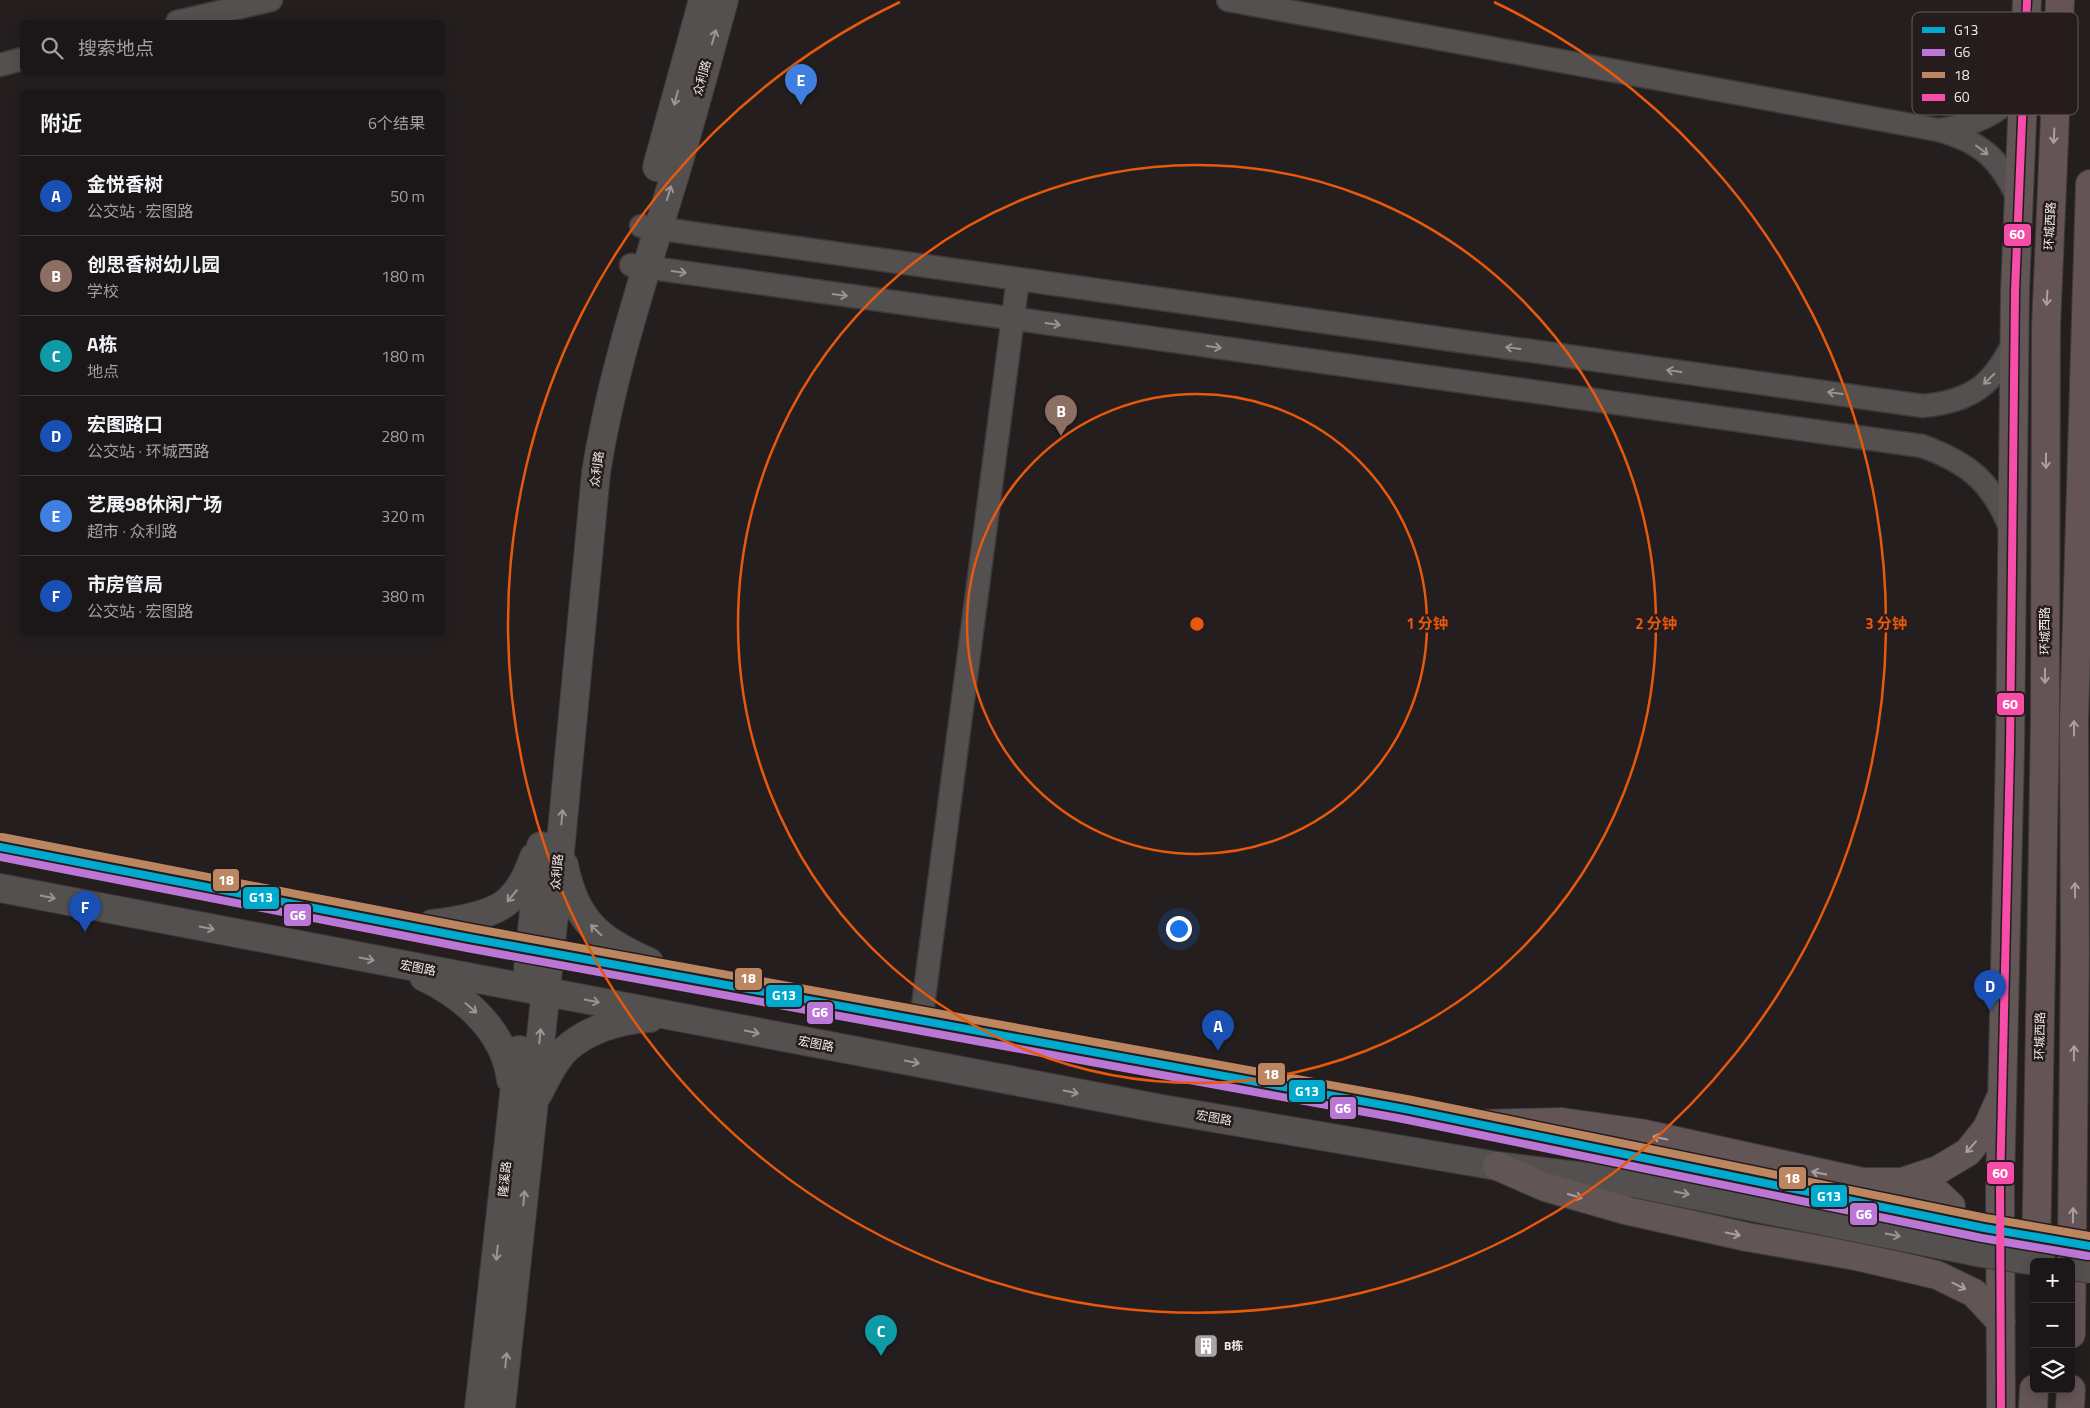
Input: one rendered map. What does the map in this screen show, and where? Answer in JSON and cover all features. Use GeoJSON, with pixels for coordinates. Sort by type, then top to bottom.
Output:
{"type":"FeatureCollection","features":[{"type":"Feature","properties":{"kind":"highway","name":"环城西路"},"geometry":{"type":"LineString","coordinates":[[2036,1258],[2045,710],[2046,326],[2055,115]]}},
{"type":"Feature","properties":{"kind":"highway"},"geometry":{"type":"LineString","coordinates":[[2071,1303],[2075,953],[2074,721],[2090,184]]}},
{"type":"Feature","properties":{"kind":"highway"},"geometry":{"type":"LineString","coordinates":[[2033,1408],[2034,1393]]}},
{"type":"Feature","properties":{"kind":"highway"},"geometry":{"type":"LineString","coordinates":[[2070,1408],[2071,1393]]}},
{"type":"Feature","properties":{"kind":"main road","name":"众利路"},"geometry":{"type":"LineString","coordinates":[[650,228],[703,0]]}},
{"type":"Feature","properties":{"kind":"main road","name":"众利路"},"geometry":{"type":"LineString","coordinates":[[540,951],[551,841],[581,472],[610,342],[639,266],[724,0]]}},
{"type":"Feature","properties":{"kind":"main road"},"geometry":{"type":"LineString","coordinates":[[2001,1408],[2000,1189],[2015,338],[2023,115]]}},
{"type":"Feature","properties":{"kind":"main road"},"geometry":{"type":"LineString","coordinates":[[406,926],[452,922],[480,915],[508,902],[551,841]]}},
{"type":"Feature","properties":{"kind":"main road"},"geometry":{"type":"LineString","coordinates":[[551,841],[579,912],[598,933],[628,953],[685,977]]}},
{"type":"Feature","properties":{"kind":"main road"},"geometry":{"type":"LineString","coordinates":[[0,848],[540,951],[1480,1124],[1984,1228],[2090,1246]]}},
{"type":"Feature","properties":{"kind":"main road","name":"宏图路"},"geometry":{"type":"LineString","coordinates":[[0,888],[1162,1109],[1497,1166],[1634,1183],[1982,1253],[2030,1260]]}},
{"type":"Feature","properties":{"kind":"main road","name":"隆溪路"},"geometry":{"type":"LineString","coordinates":[[501,1408],[524,1101],[540,951]]}},
{"type":"Feature","properties":{"kind":"main road"},"geometry":{"type":"LineString","coordinates":[[400,965],[444,986],[474,1010],[500,1040],[524,1101],[564,1051],[584,1035],[641,1018],[672,1016]]}},
{"type":"Feature","properties":{"kind":"main road"},"geometry":{"type":"LineString","coordinates":[[1902,1182],[1938,1170],[1968,1152],[1986,1128],[2003,1090]]}},
{"type":"Feature","properties":{"kind":"main road","name":"隆溪路"},"geometry":{"type":"LineString","coordinates":[[480,1408],[524,1101]]}},
{"type":"Feature","properties":{"kind":"main road"},"geometry":{"type":"LineString","coordinates":[[1480,1124],[1562,1122],[1640,1133],[1862,1182],[1902,1182],[1930,1187],[1951,1206],[1952,1232],[1940,1254],[1924,1262],[1892,1264]]}},
{"type":"Feature","properties":{"kind":"main road"},"geometry":{"type":"LineString","coordinates":[[1497,1166],[1545,1187],[1625,1210],[1747,1237],[1892,1264],[1937,1275],[1974,1293],[2000,1322]]}},
{"type":"Feature","properties":{"kind":"main road"},"geometry":{"type":"LineString","coordinates":[[2075,1267],[2090,1269]]}},
{"type":"Feature","properties":{"kind":"street"},"geometry":{"type":"LineString","coordinates":[[185,20],[271,0]]}},
{"type":"Feature","properties":{"kind":"street"},"geometry":{"type":"LineString","coordinates":[[1228,0],[1938,130],[1960,136],[1980,147],[1997,162],[2010,180],[2019,201]]}},
{"type":"Feature","properties":{"kind":"street"},"geometry":{"type":"LineString","coordinates":[[0,65],[20,60]]}},
{"type":"Feature","properties":{"kind":"street"},"geometry":{"type":"LineString","coordinates":[[1938,130],[1962,127],[1990,115]]}},
{"type":"Feature","properties":{"kind":"street"},"geometry":{"type":"LineString","coordinates":[[650,228],[1923,406],[1947,403],[1970,395],[1990,380],[2005,361],[2015,338]]}},
{"type":"Feature","properties":{"kind":"street"},"geometry":{"type":"LineString","coordinates":[[639,266],[1922,446],[1947,455],[1970,470],[1983,482],[2003,510],[2013,536]]}},
{"type":"Feature","properties":{"kind":"street"},"geometry":{"type":"LineString","coordinates":[[922,1021],[1018,279]]}},
{"type":"Feature","properties":{"kind":"transit line","name":"60"},"geometry":{"type":"LineString","coordinates":[[2027,0],[2027,12]]}},
{"type":"Feature","properties":{"kind":"transit line","name":"60"},"geometry":{"type":"LineString","coordinates":[[2001,1408],[2000,1189],[2010,749],[2015,291],[2022,115]]}},
{"type":"Feature","properties":{"kind":"transit line","name":"18"},"geometry":{"type":"LineString","coordinates":[[2,837],[471,928],[1407,1099],[1986,1218],[2090,1236]]}},
{"type":"Feature","properties":{"kind":"transit line","name":"G13"},"geometry":{"type":"LineString","coordinates":[[0,847],[469,938],[1405,1109],[1984,1228],[2090,1246]]}},
{"type":"Feature","properties":{"kind":"transit line","name":"G6"},"geometry":{"type":"LineString","coordinates":[[0,857],[467,948],[1403,1119],[1982,1238],[2088,1256]]}},
{"type":"Feature","properties":{"kind":"place","name":"艺展98休闲广场"},"geometry":{"type":"Point","coordinates":[801,105]}},
{"type":"Feature","properties":{"kind":"place","name":"创思香树幼儿园"},"geometry":{"type":"Point","coordinates":[1061,436]}},
{"type":"Feature","properties":{"kind":"place","name":"市房管局"},"geometry":{"type":"Point","coordinates":[85,932]}},
{"type":"Feature","properties":{"kind":"place","name":"宏图路口"},"geometry":{"type":"Point","coordinates":[1990,1011]}},
{"type":"Feature","properties":{"kind":"place","name":"金悦香树"},"geometry":{"type":"Point","coordinates":[1218,1051]}},
{"type":"Feature","properties":{"kind":"place","name":"B栋"},"geometry":{"type":"Point","coordinates":[1206,1346]}},
{"type":"Feature","properties":{"kind":"place","name":"A栋"},"geometry":{"type":"Point","coordinates":[881,1356]}}]}
